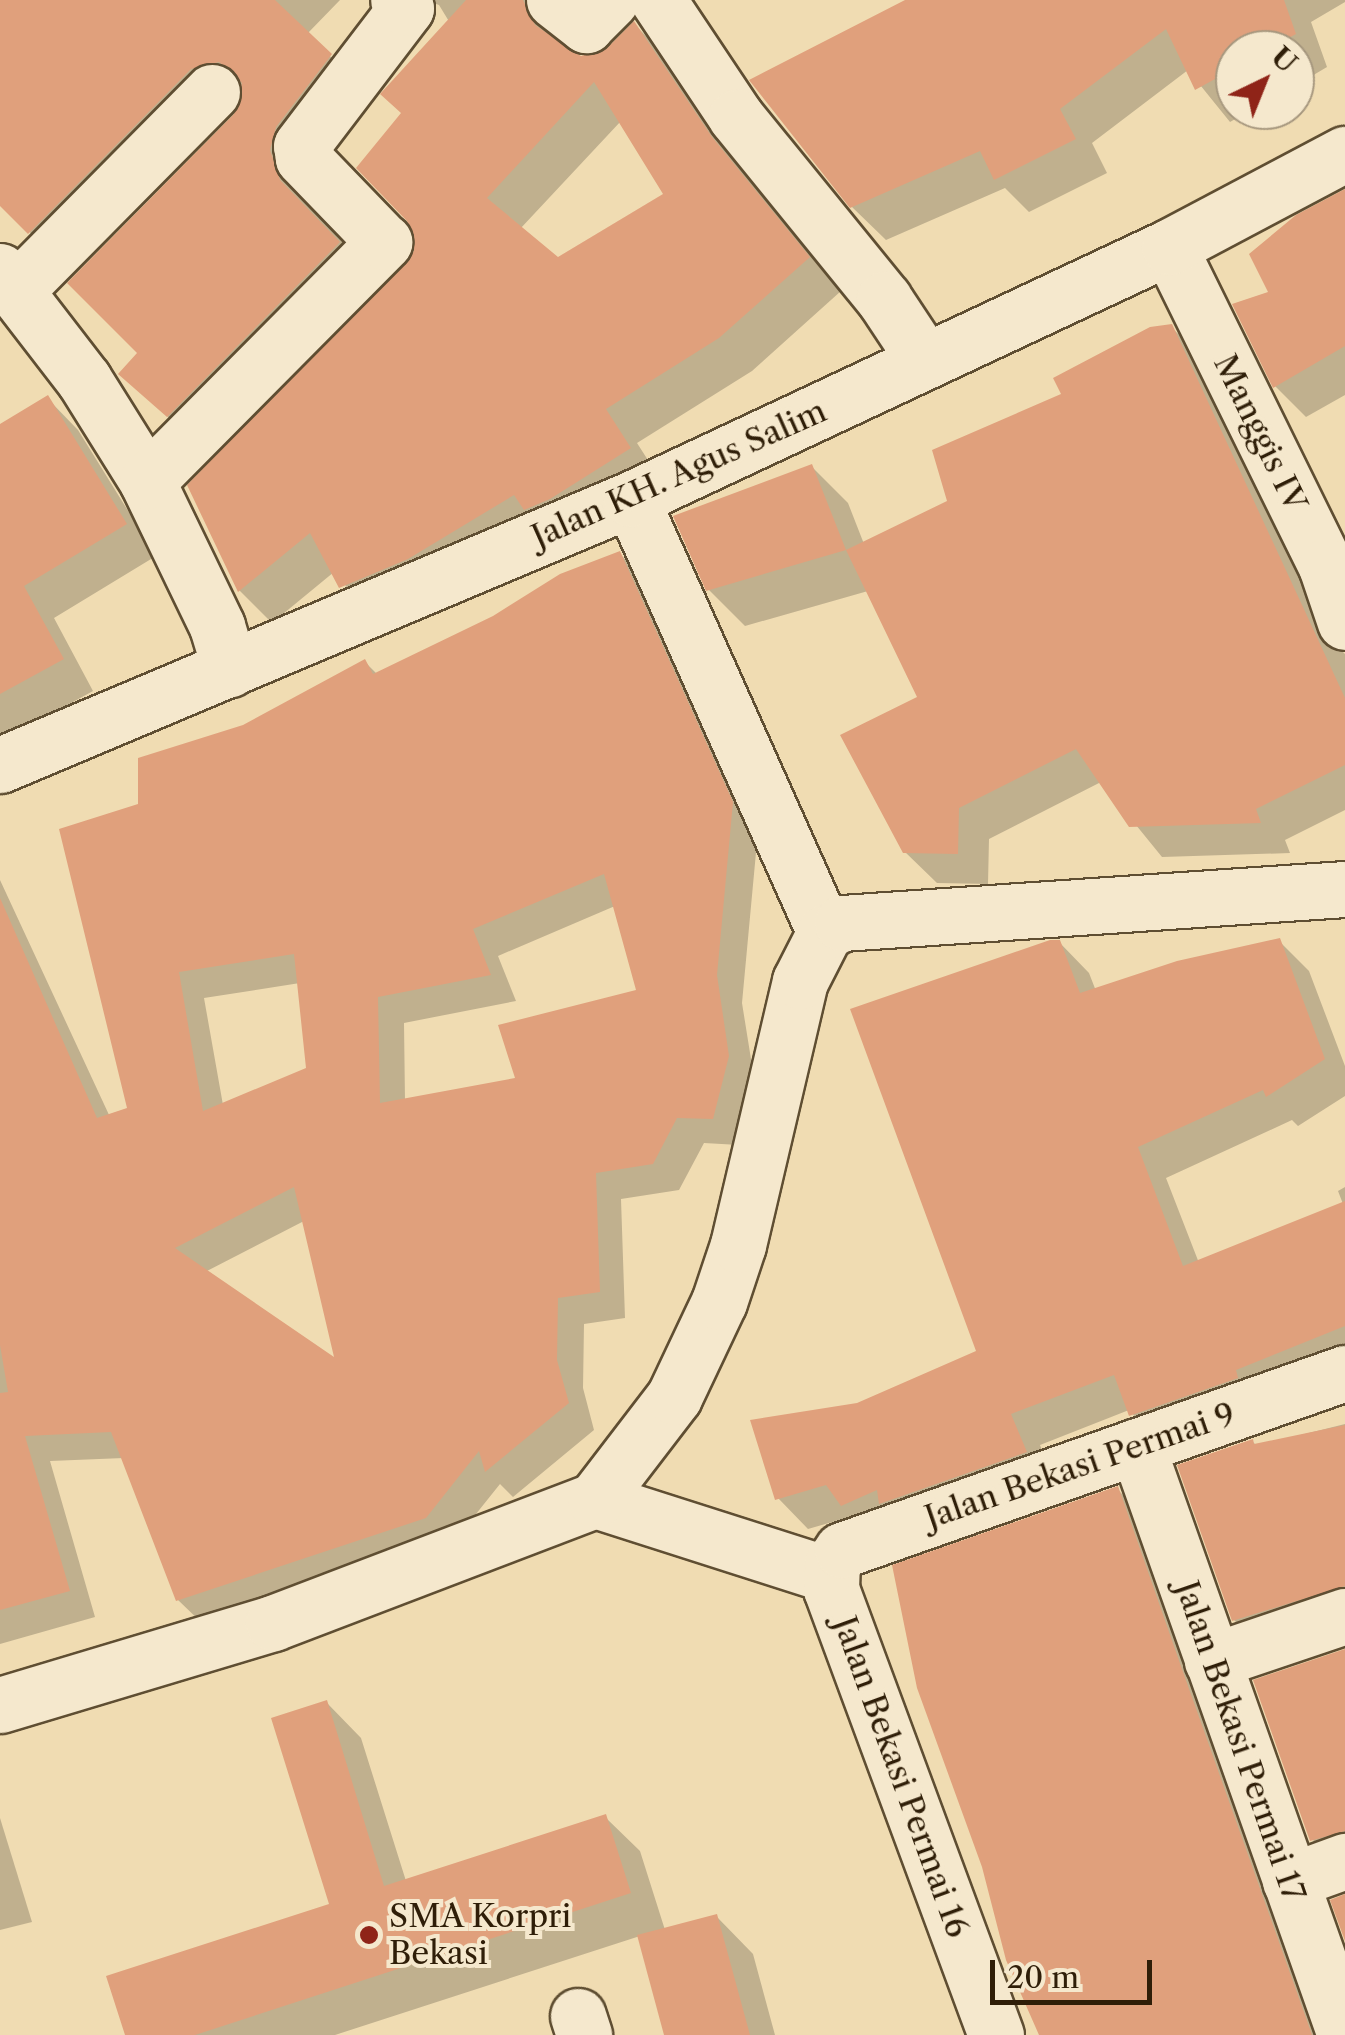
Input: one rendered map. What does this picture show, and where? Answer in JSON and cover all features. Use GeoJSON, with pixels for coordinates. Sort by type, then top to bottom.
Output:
{"type":"FeatureCollection","features":[{"type":"Feature","properties":{"kind":"street"},"geometry":{"type":"LineString","coordinates":[[554,0],[586,25],[611,0]]}},
{"type":"Feature","properties":{"kind":"street"},"geometry":{"type":"LineString","coordinates":[[658,0],[736,117],[884,300],[925,361]]}},
{"type":"Feature","properties":{"kind":"street"},"geometry":{"type":"LineString","coordinates":[[147,481],[384,242],[303,158],[301,146],[406,3]]}},
{"type":"Feature","properties":{"kind":"street"},"geometry":{"type":"LineString","coordinates":[[212,92],[7,281],[84,380],[147,481],[218,626],[230,669]]}},
{"type":"Feature","properties":{"kind":"street","name":"Jalan KH. Agus Salim"},"geometry":{"type":"LineString","coordinates":[[0,764],[630,498],[1169,247],[1345,154]]}},
{"type":"Feature","properties":{"kind":"street","name":"Manggis IV"},"geometry":{"type":"LineString","coordinates":[[1169,247],[1335,563],[1345,622]]}},
{"type":"Feature","properties":{"kind":"street"},"geometry":{"type":"LineString","coordinates":[[630,498],[825,932]]}},
{"type":"Feature","properties":{"kind":"street"},"geometry":{"type":"LineString","coordinates":[[0,1705],[273,1623],[595,1500],[674,1398],[719,1302],[738,1245],[800,981],[825,932],[842,923],[1345,889]]}},
{"type":"Feature","properties":{"kind":"street","name":"Jalan Bekasi Permai 9"},"geometry":{"type":"LineString","coordinates":[[830,1575],[842,1550],[1345,1373]]}},
{"type":"Feature","properties":{"kind":"street","name":"Jalan Bekasi Permai 17"},"geometry":{"type":"LineString","coordinates":[[1136,1446],[1344,2035]]}},
{"type":"Feature","properties":{"kind":"street"},"geometry":{"type":"LineString","coordinates":[[595,1500],[830,1575]]}},
{"type":"Feature","properties":{"kind":"street","name":"Jalan Bekasi Permai 16"},"geometry":{"type":"LineString","coordinates":[[830,1575],[996,2035]]}},
{"type":"Feature","properties":{"kind":"street"},"geometry":{"type":"LineString","coordinates":[[1212,1661],[1345,1616]]}},
{"type":"Feature","properties":{"kind":"street"},"geometry":{"type":"LineString","coordinates":[[1290,1881],[1345,1861]]}},
{"type":"Feature","properties":{"kind":"building"},"geometry":{"type":"Polygon","coordinates":[[[0,0],[275,0],[332,54],[276,127],[270,150],[280,180],[340,242],[167,417],[118,374],[137,353],[67,283],[234,114],[242,83],[219,62],[191,69],[28,234],[0,206],[0,0]]]}},
{"type":"Feature","properties":{"kind":"building"},"geometry":{"type":"Polygon","coordinates":[[[466,0],[523,0],[535,25],[581,56],[607,48],[634,21],[712,137],[810,257],[719,338],[606,409],[631,448],[550,499],[524,510],[514,495],[408,559],[339,588],[310,533],[238,592],[187,485],[414,251],[407,221],[356,168],[401,113],[380,94],[466,0]],[[594,82],[487,198],[558,257],[663,194],[594,82]]]}},
{"type":"Feature","properties":{"kind":"building"},"geometry":{"type":"Polygon","coordinates":[[[905,0],[1284,0],[1295,30],[1215,30],[1215,79],[1195,90],[1166,29],[1060,109],[1076,139],[994,180],[980,151],[850,208],[749,80],[905,0]]]}},
{"type":"Feature","properties":{"kind":"building"},"geometry":{"type":"Polygon","coordinates":[[[1345,189],[1345,346],[1273,388],[1232,304],[1268,292],[1249,254],[1296,215],[1345,189]]]}},
{"type":"Feature","properties":{"kind":"building"},"geometry":{"type":"Polygon","coordinates":[[[1172,324],[1345,698],[1345,765],[1256,809],[1261,823],[1129,827],[1076,749],[959,808],[958,854],[903,853],[840,735],[917,697],[846,550],[947,501],[932,450],[1061,394],[1053,378],[1150,327],[1172,324]]]}},
{"type":"Feature","properties":{"kind":"building"},"geometry":{"type":"Polygon","coordinates":[[[48,395],[127,524],[24,586],[64,659],[0,694],[0,424],[48,395]]]}},
{"type":"Feature","properties":{"kind":"building"},"geometry":{"type":"Polygon","coordinates":[[[812,464],[846,550],[706,591],[673,516],[812,464]]]}},
{"type":"Feature","properties":{"kind":"building"},"geometry":{"type":"Polygon","coordinates":[[[620,551],[733,802],[717,975],[729,1056],[713,1119],[677,1118],[653,1164],[596,1173],[600,1292],[558,1298],[557,1360],[569,1403],[485,1472],[479,1451],[426,1518],[176,1601],[111,1432],[25,1436],[70,1591],[0,1610],[0,1393],[8,1392],[0,1345],[0,898],[97,1118],[127,1108],[59,829],[138,804],[138,758],[243,725],[365,659],[373,674],[493,616],[560,574],[620,551]],[[604,874],[473,929],[491,975],[378,997],[380,1103],[515,1078],[498,1025],[636,990],[604,874]],[[294,954],[179,972],[203,1111],[306,1068],[294,954]],[[294,1187],[175,1248],[334,1357],[294,1187]]]}},
{"type":"Feature","properties":{"kind":"building"},"geometry":{"type":"Polygon","coordinates":[[[1280,938],[1325,1059],[1266,1097],[1263,1090],[1138,1147],[1183,1266],[1345,1201],[1345,1326],[1236,1370],[1238,1378],[1129,1416],[1114,1375],[1011,1414],[1027,1452],[879,1504],[877,1490],[841,1506],[826,1485],[775,1500],[750,1420],[857,1403],[976,1351],[850,1009],[1050,940],[1060,940],[1080,993],[1177,961],[1280,938]]]}},
{"type":"Feature","properties":{"kind":"building"},"geometry":{"type":"Polygon","coordinates":[[[1345,1425],[1345,1586],[1232,1621],[1177,1465],[1253,1439],[1254,1444],[1345,1425]]]}},
{"type":"Feature","properties":{"kind":"building"},"geometry":{"type":"Polygon","coordinates":[[[1118,1486],[1312,2035],[1039,2035],[1006,1960],[982,1867],[917,1688],[892,1565],[1118,1486]]]}},
{"type":"Feature","properties":{"kind":"building"},"geometry":{"type":"Polygon","coordinates":[[[1345,1649],[1345,1831],[1310,1841],[1253,1680],[1345,1649]]]}},
{"type":"Feature","properties":{"kind":"building","name":"SMA Korpri Bekasi"},"geometry":{"type":"Polygon","coordinates":[[[327,1700],[384,1886],[606,1814],[631,1893],[195,2035],[125,2035],[106,1976],[329,1904],[271,1718],[327,1700]]]}},
{"type":"Feature","properties":{"kind":"building"},"geometry":{"type":"Polygon","coordinates":[[[1345,1894],[1345,1941],[1330,1900],[1345,1894]]]}},
{"type":"Feature","properties":{"kind":"building","name":"SMA Korpri Bekasi"},"geometry":{"type":"Polygon","coordinates":[[[717,1914],[750,2035],[664,2035],[637,1935],[717,1914]]]}},
{"type":"Feature","properties":{"kind":"place","name":"SMA Korpri Bekasi"},"geometry":{"type":"Point","coordinates":[369,1935]}}]}
